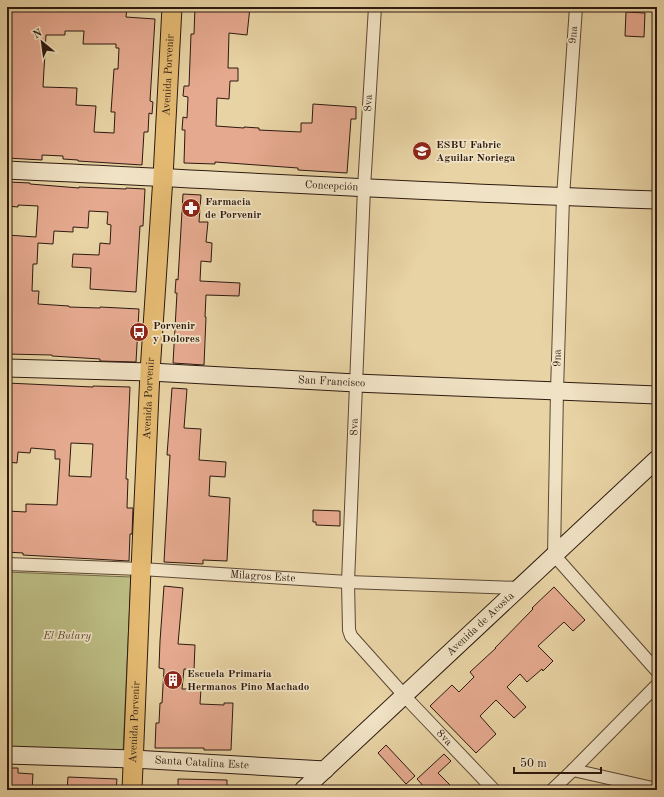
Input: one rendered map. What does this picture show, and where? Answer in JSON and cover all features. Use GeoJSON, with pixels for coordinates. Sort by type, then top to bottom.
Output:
{"type":"FeatureCollection","features":[{"type":"Feature","properties":{"kind":"main road","name":"Avenida Porvenir"},"geometry":{"type":"LineString","coordinates":[[132,790],[150,372],[172,7]]}},
{"type":"Feature","properties":{"kind":"street","name":"8va"},"geometry":{"type":"LineString","coordinates":[[375,7],[364,188],[348,582],[349,630],[351,636],[404,696],[494,790]]}},
{"type":"Feature","properties":{"kind":"street","name":"9na"},"geometry":{"type":"LineString","coordinates":[[554,555],[563,197],[576,7]]}},
{"type":"Feature","properties":{"kind":"street","name":"Concepción"},"geometry":{"type":"LineString","coordinates":[[7,170],[364,188],[657,200]]}},
{"type":"Feature","properties":{"kind":"street","name":"San Francisco"},"geometry":{"type":"LineString","coordinates":[[7,368],[150,372],[356,383],[657,395]]}},
{"type":"Feature","properties":{"kind":"street","name":"Avenida de Acosta"},"geometry":{"type":"LineString","coordinates":[[304,790],[657,459]]}},
{"type":"Feature","properties":{"kind":"street"},"geometry":{"type":"LineString","coordinates":[[554,555],[657,671]]}},
{"type":"Feature","properties":{"kind":"street","name":"Milagros Este"},"geometry":{"type":"LineString","coordinates":[[7,564],[141,569],[348,582],[519,588]]}},
{"type":"Feature","properties":{"kind":"street"},"geometry":{"type":"LineString","coordinates":[[552,790],[657,685]]}},
{"type":"Feature","properties":{"kind":"street","name":"Santa Catalina Este"},"geometry":{"type":"LineString","coordinates":[[7,755],[133,759],[325,770]]}},
{"type":"Feature","properties":{"kind":"street"},"geometry":{"type":"LineString","coordinates":[[573,770],[657,789]]}},
{"type":"Feature","properties":{"kind":"green space","name":"El Butary"},"geometry":{"type":"Polygon","coordinates":[[[7,572],[131,577],[123,752],[7,747],[7,572]]]}},
{"type":"Feature","properties":{"kind":"building"},"geometry":{"type":"Polygon","coordinates":[[[7,7],[127,7],[126,17],[155,19],[150,101],[153,102],[152,114],[149,113],[148,132],[144,132],[142,165],[78,161],[63,159],[63,156],[42,155],[42,160],[7,158],[7,7]],[[65,31],[65,35],[46,35],[43,87],[77,88],[76,105],[96,106],[94,132],[114,133],[115,112],[111,112],[114,69],[118,69],[119,48],[116,48],[116,44],[83,44],[84,31],[65,31]]]}},
{"type":"Feature","properties":{"kind":"building"},"geometry":{"type":"Polygon","coordinates":[[[195,7],[250,7],[247,35],[229,33],[228,68],[238,68],[238,81],[230,81],[229,99],[217,98],[216,126],[301,132],[301,123],[312,123],[313,104],[356,107],[356,119],[351,119],[347,173],[215,162],[215,164],[184,163],[185,130],[182,130],[183,117],[187,118],[188,97],[183,96],[184,86],[189,86],[191,34],[194,34],[195,7]]]}},
{"type":"Feature","properties":{"kind":"building"},"geometry":{"type":"Polygon","coordinates":[[[626,12],[645,13],[644,37],[625,36],[626,12]]]}},
{"type":"Feature","properties":{"kind":"building"},"geometry":{"type":"Polygon","coordinates":[[[9,182],[79,188],[145,189],[143,226],[140,226],[136,292],[90,289],[91,268],[72,267],[73,254],[99,255],[100,243],[110,244],[111,225],[107,224],[108,212],[89,211],[88,228],[73,227],[73,232],[54,231],[53,244],[38,243],[37,264],[33,264],[32,291],[39,291],[38,304],[69,307],[139,309],[136,362],[100,361],[100,359],[52,355],[7,354],[9,289],[7,288],[7,235],[36,237],[38,206],[7,206],[9,182]]]}},
{"type":"Feature","properties":{"kind":"building"},"geometry":{"type":"Polygon","coordinates":[[[183,194],[201,195],[199,222],[208,222],[206,242],[212,243],[211,262],[201,261],[200,281],[240,283],[239,296],[206,295],[204,365],[173,363],[177,293],[175,293],[176,279],[178,280],[183,194]]]}},
{"type":"Feature","properties":{"kind":"building"},"geometry":{"type":"Polygon","coordinates":[[[7,383],[93,387],[130,387],[126,479],[128,479],[127,508],[133,508],[129,561],[23,555],[23,553],[7,552],[7,511],[26,512],[26,504],[57,505],[60,459],[55,459],[55,450],[31,448],[30,453],[18,452],[17,463],[7,462],[7,383]],[[71,443],[69,476],[91,477],[93,444],[71,443]]]}},
{"type":"Feature","properties":{"kind":"building"},"geometry":{"type":"Polygon","coordinates":[[[172,388],[187,389],[184,428],[201,429],[199,460],[226,462],[225,477],[210,476],[209,496],[230,498],[227,561],[203,560],[203,564],[164,562],[170,455],[167,455],[172,388]]]}},
{"type":"Feature","properties":{"kind":"building"},"geometry":{"type":"Polygon","coordinates":[[[313,510],[340,511],[340,526],[316,525],[316,522],[313,522],[313,510]]]}},
{"type":"Feature","properties":{"kind":"building"},"geometry":{"type":"Polygon","coordinates":[[[164,586],[183,588],[178,644],[195,645],[194,670],[184,669],[182,689],[201,689],[200,704],[224,705],[224,703],[233,703],[231,750],[204,750],[204,748],[155,748],[156,723],[159,723],[160,703],[162,703],[164,669],[159,668],[164,586]]]}},
{"type":"Feature","properties":{"kind":"building"},"geometry":{"type":"Polygon","coordinates":[[[554,587],[585,620],[573,631],[564,622],[538,646],[553,661],[543,671],[542,669],[527,682],[520,674],[507,687],[526,707],[514,718],[496,700],[480,716],[496,734],[476,753],[430,706],[452,685],[459,692],[474,677],[470,672],[496,648],[533,609],[532,608],[554,587]]]}},
{"type":"Feature","properties":{"kind":"building"},"geometry":{"type":"Polygon","coordinates":[[[386,745],[415,776],[406,784],[378,753],[386,745]]]}},
{"type":"Feature","properties":{"kind":"building"},"geometry":{"type":"Polygon","coordinates":[[[444,754],[451,761],[438,773],[455,790],[427,790],[417,779],[444,754]]]}},
{"type":"Feature","properties":{"kind":"building"},"geometry":{"type":"Polygon","coordinates":[[[8,768],[18,768],[18,773],[33,774],[32,790],[7,790],[8,768]]]}},
{"type":"Feature","properties":{"kind":"building"},"geometry":{"type":"Polygon","coordinates":[[[68,777],[117,779],[116,790],[67,790],[68,777]]]}},
{"type":"Feature","properties":{"kind":"building"},"geometry":{"type":"Polygon","coordinates":[[[178,779],[227,780],[227,790],[178,790],[178,779]]]}},
{"type":"Feature","properties":{"kind":"place","name":"ESBU Fabric Aguilar Noriega"},"geometry":{"type":"Point","coordinates":[422,151]}},
{"type":"Feature","properties":{"kind":"place","name":"Farmacia de Porvenir"},"geometry":{"type":"Point","coordinates":[191,208]}},
{"type":"Feature","properties":{"kind":"place","name":"Porvenir y Dolores"},"geometry":{"type":"Point","coordinates":[139,332]}},
{"type":"Feature","properties":{"kind":"place","name":"Escuela Primaria Hermanos Pino Machado"},"geometry":{"type":"Point","coordinates":[173,680]}}]}
